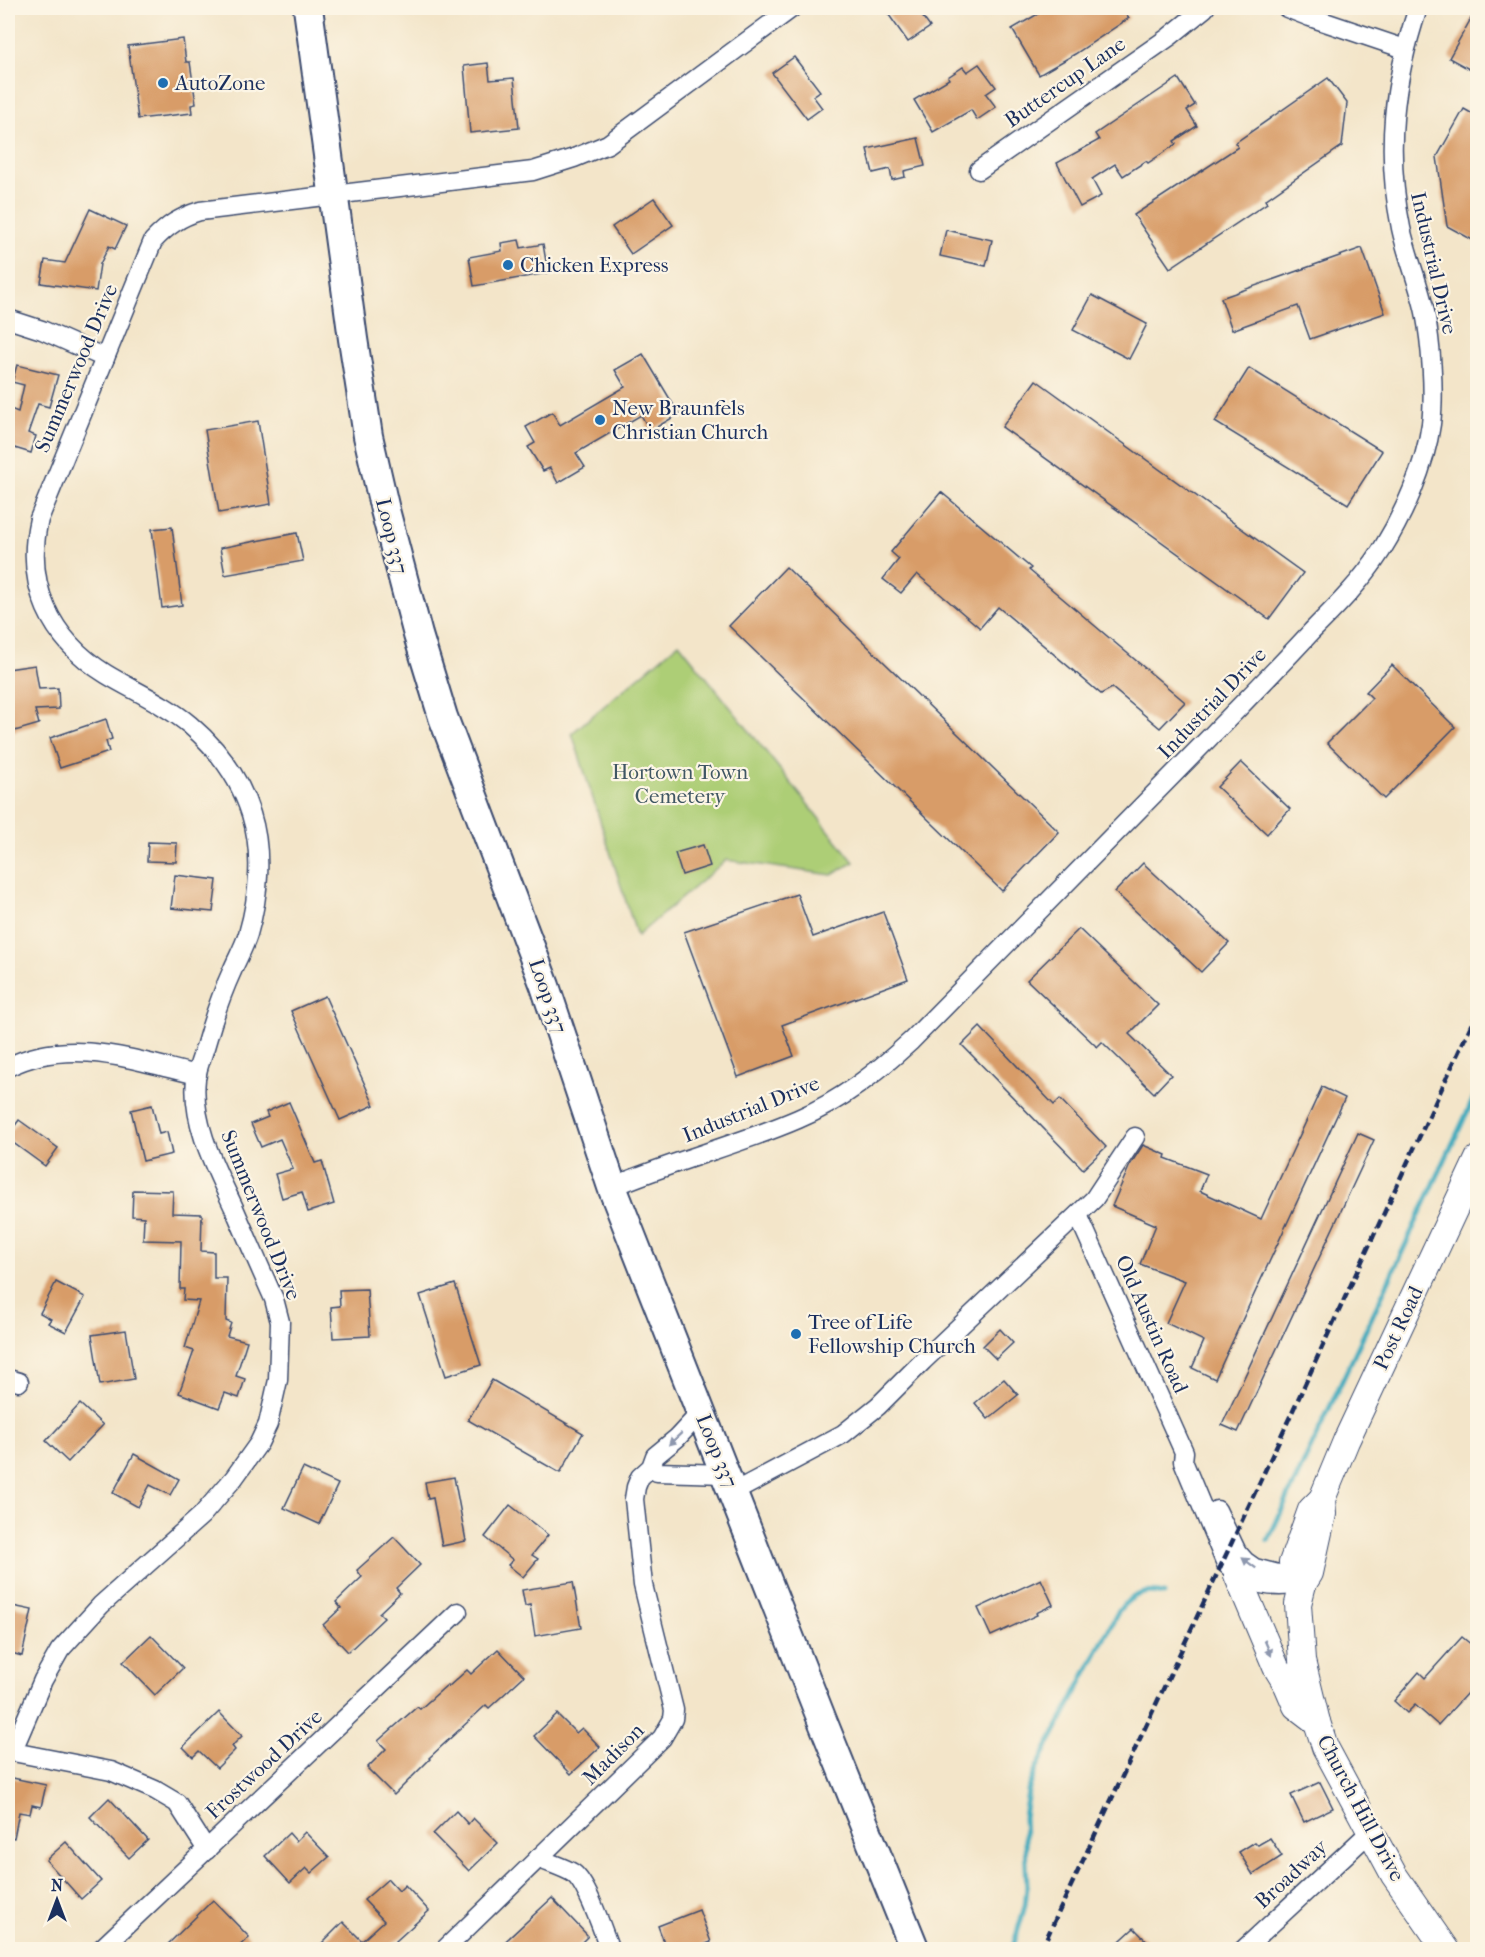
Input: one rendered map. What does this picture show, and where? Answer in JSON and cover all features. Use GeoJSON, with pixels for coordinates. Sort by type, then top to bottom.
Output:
{"type":"FeatureCollection","features":[{"type":"Feature","properties":{"kind":"main road","name":"Loop 337"},"geometry":{"type":"LineString","coordinates":[[308,8],[332,195],[368,436],[418,635],[443,717],[545,986],[612,1187],[915,1950]]}},
{"type":"Feature","properties":{"kind":"street","name":"Summerwood Drive"},"geometry":{"type":"LineString","coordinates":[[10,1752],[43,1680],[60,1650],[101,1605],[202,1515],[234,1478],[259,1443],[270,1415],[278,1380],[280,1322],[274,1299],[214,1162],[201,1128],[196,1100],[197,1075],[214,1014],[248,935],[256,899],[257,839],[250,813],[241,789],[225,761],[191,726],[167,708],[105,673],[80,655],[64,638],[50,617],[35,573],[34,554],[39,519],[153,241],[164,229],[200,211],[533,171],[599,148],[608,144],[792,8]]}},
{"type":"Feature","properties":{"kind":"street","name":"Buttercup Lane"},"geometry":{"type":"LineString","coordinates":[[979,170],[1169,37],[1205,8]]}},
{"type":"Feature","properties":{"kind":"street"},"geometry":{"type":"LineString","coordinates":[[1287,8],[1405,48]]}},
{"type":"Feature","properties":{"kind":"street","name":"Industrial Drive"},"geometry":{"type":"LineString","coordinates":[[612,1187],[798,1119],[860,1085],[885,1065],[1264,683],[1356,586],[1381,551],[1408,499],[1424,455],[1431,423],[1431,351],[1425,310],[1401,230],[1394,185],[1392,139],[1396,92],[1405,48],[1418,8]]}},
{"type":"Feature","properties":{"kind":"street"},"geometry":{"type":"LineString","coordinates":[[8,319],[42,330],[105,358]]}},
{"type":"Feature","properties":{"kind":"street"},"geometry":{"type":"LineString","coordinates":[[8,1067],[36,1056],[78,1051],[104,1053],[197,1075]]}},
{"type":"Feature","properties":{"kind":"street"},"geometry":{"type":"LineString","coordinates":[[651,1467],[657,1472],[730,1483],[813,1451],[843,1434],[878,1406],[922,1361],[1094,1199],[1135,1137]]}},
{"type":"Feature","properties":{"kind":"street","name":"Post Road"},"geometry":{"type":"LineString","coordinates":[[1303,1584],[1310,1573],[1323,1514],[1322,1499],[1346,1442],[1478,1159]]}},
{"type":"Feature","properties":{"kind":"street","name":"Old Austin Road"},"geometry":{"type":"LineString","coordinates":[[1078,1215],[1184,1452],[1183,1461],[1224,1560],[1237,1575]]}},
{"type":"Feature","properties":{"kind":"street","name":"Madison"},"geometry":{"type":"LineString","coordinates":[[444,1950],[662,1737],[673,1719],[672,1699],[643,1585],[634,1514],[636,1487],[640,1477],[651,1467],[655,1456],[677,1438],[702,1411]]}},
{"type":"Feature","properties":{"kind":"street","name":"Old Austin Road"},"geometry":{"type":"LineString","coordinates":[[1184,1452],[1194,1458],[1237,1552],[1255,1568],[1282,1575],[1303,1584]]}},
{"type":"Feature","properties":{"kind":"street"},"geometry":{"type":"LineString","coordinates":[[1237,1575],[1270,1586],[1288,1587],[1303,1584]]}},
{"type":"Feature","properties":{"kind":"street"},"geometry":{"type":"LineString","coordinates":[[1237,1575],[1276,1667],[1296,1706],[1317,1722]]}},
{"type":"Feature","properties":{"kind":"street","name":"Church Hill Drive"},"geometry":{"type":"LineString","coordinates":[[1303,1584],[1298,1604],[1302,1661],[1325,1747],[1394,1875],[1446,1950]]}},
{"type":"Feature","properties":{"kind":"street","name":"Frostwood Drive"},"geometry":{"type":"LineString","coordinates":[[100,1950],[458,1612]]}},
{"type":"Feature","properties":{"kind":"street"},"geometry":{"type":"LineString","coordinates":[[10,1752],[111,1771],[155,1790],[177,1803],[207,1850]]}},
{"type":"Feature","properties":{"kind":"street","name":"Broadway"},"geometry":{"type":"LineString","coordinates":[[1243,1950],[1370,1832]]}},
{"type":"Feature","properties":{"kind":"street"},"geometry":{"type":"LineString","coordinates":[[538,1858],[574,1874],[592,1904],[610,1950]]}},
{"type":"Feature","properties":{"kind":"green space","name":"Hortown Town Cemetery"},"geometry":{"type":"Polygon","coordinates":[[[679,643],[854,862],[832,875],[726,860],[637,936],[572,733],[679,643]]]}},
{"type":"Feature","properties":{"kind":"building"},"geometry":{"type":"Polygon","coordinates":[[[884,8],[916,8],[930,27],[908,42],[884,8]]]}},
{"type":"Feature","properties":{"kind":"building"},"geometry":{"type":"Polygon","coordinates":[[[1048,8],[1122,8],[1129,18],[1039,75],[1012,29],[1048,8]]]}},
{"type":"Feature","properties":{"kind":"building"},"geometry":{"type":"Polygon","coordinates":[[[1478,8],[1478,74],[1449,58],[1478,8]]]}},
{"type":"Feature","properties":{"kind":"building","name":"AutoZone"},"geometry":{"type":"Polygon","coordinates":[[[183,39],[186,62],[190,62],[196,104],[191,105],[192,113],[138,119],[128,46],[183,39]]]}},
{"type":"Feature","properties":{"kind":"building"},"geometry":{"type":"Polygon","coordinates":[[[794,57],[820,91],[813,96],[822,108],[807,119],[772,73],[794,57]]]}},
{"type":"Feature","properties":{"kind":"building"},"geometry":{"type":"Polygon","coordinates":[[[488,63],[490,80],[514,78],[519,128],[470,133],[464,66],[488,63]]]}},
{"type":"Feature","properties":{"kind":"building"},"geometry":{"type":"Polygon","coordinates":[[[979,64],[996,87],[986,94],[996,107],[977,120],[971,110],[933,132],[914,100],[949,79],[948,77],[963,67],[967,72],[979,64]]]}},
{"type":"Feature","properties":{"kind":"building"},"geometry":{"type":"Polygon","coordinates":[[[1178,78],[1195,105],[1187,110],[1197,126],[1174,141],[1176,144],[1148,163],[1146,161],[1123,176],[1115,164],[1092,179],[1101,196],[1080,207],[1057,163],[1099,140],[1095,134],[1178,78]]]}},
{"type":"Feature","properties":{"kind":"building"},"geometry":{"type":"Polygon","coordinates":[[[1328,78],[1347,103],[1342,146],[1265,200],[1267,203],[1170,268],[1134,215],[1238,147],[1235,143],[1328,78]]]}},
{"type":"Feature","properties":{"kind":"building"},"geometry":{"type":"Polygon","coordinates":[[[1464,109],[1478,117],[1478,243],[1447,226],[1437,157],[1464,109]]]}},
{"type":"Feature","properties":{"kind":"building"},"geometry":{"type":"Polygon","coordinates":[[[918,138],[925,166],[904,171],[905,177],[892,180],[890,169],[873,173],[867,149],[918,138]]]}},
{"type":"Feature","properties":{"kind":"building"},"geometry":{"type":"Polygon","coordinates":[[[654,198],[673,225],[631,254],[612,227],[654,198]]]}},
{"type":"Feature","properties":{"kind":"building"},"geometry":{"type":"Polygon","coordinates":[[[90,209],[126,226],[115,249],[109,246],[100,264],[96,291],[41,283],[45,260],[65,263],[90,209]]]}},
{"type":"Feature","properties":{"kind":"building"},"geometry":{"type":"Polygon","coordinates":[[[946,230],[992,240],[986,266],[940,256],[946,230]]]}},
{"type":"Feature","properties":{"kind":"building","name":"Chicken Express"},"geometry":{"type":"Polygon","coordinates":[[[519,240],[521,248],[543,244],[548,273],[474,286],[469,257],[502,251],[501,243],[519,240]]]}},
{"type":"Feature","properties":{"kind":"building"},"geometry":{"type":"Polygon","coordinates":[[[1362,248],[1385,313],[1310,339],[1298,306],[1232,330],[1221,298],[1362,248]]]}},
{"type":"Feature","properties":{"kind":"building"},"geometry":{"type":"Polygon","coordinates":[[[1092,295],[1147,324],[1129,359],[1073,330],[1092,295]]]}},
{"type":"Feature","properties":{"kind":"building","name":"New Braunfels Christian Church"},"geometry":{"type":"Polygon","coordinates":[[[643,354],[679,414],[650,431],[641,415],[576,453],[585,467],[558,483],[550,468],[543,471],[528,447],[535,443],[526,427],[552,412],[560,425],[625,387],[615,370],[643,354]]]}},
{"type":"Feature","properties":{"kind":"building"},"geometry":{"type":"Polygon","coordinates":[[[17,365],[58,375],[49,407],[38,404],[28,433],[36,436],[31,453],[8,446],[8,408],[18,412],[24,385],[12,382],[17,365]]]}},
{"type":"Feature","properties":{"kind":"building"},"geometry":{"type":"Polygon","coordinates":[[[1249,368],[1382,451],[1348,504],[1215,422],[1249,368]]]}},
{"type":"Feature","properties":{"kind":"building"},"geometry":{"type":"Polygon","coordinates":[[[1036,380],[1303,573],[1269,619],[1002,427],[1036,380]]]}},
{"type":"Feature","properties":{"kind":"building"},"geometry":{"type":"Polygon","coordinates":[[[258,421],[271,504],[219,513],[205,430],[258,421]]]}},
{"type":"Feature","properties":{"kind":"building"},"geometry":{"type":"Polygon","coordinates":[[[941,492],[1185,702],[1160,728],[1112,688],[1101,694],[998,607],[980,628],[917,574],[901,593],[883,579],[899,559],[891,552],[941,492]]]}},
{"type":"Feature","properties":{"kind":"building"},"geometry":{"type":"Polygon","coordinates":[[[172,527],[182,605],[162,608],[152,529],[172,527]]]}},
{"type":"Feature","properties":{"kind":"building"},"geometry":{"type":"Polygon","coordinates":[[[297,533],[303,561],[225,575],[220,548],[297,533]]]}},
{"type":"Feature","properties":{"kind":"building"},"geometry":{"type":"Polygon","coordinates":[[[786,567],[1059,832],[1002,891],[729,626],[786,567]]]}},
{"type":"Feature","properties":{"kind":"building"},"geometry":{"type":"Polygon","coordinates":[[[35,665],[39,689],[58,688],[59,709],[35,710],[39,724],[8,733],[8,669],[35,665]]]}},
{"type":"Feature","properties":{"kind":"building"},"geometry":{"type":"Polygon","coordinates":[[[1392,665],[1455,727],[1384,799],[1327,743],[1372,698],[1366,692],[1392,665]]]}},
{"type":"Feature","properties":{"kind":"building"},"geometry":{"type":"Polygon","coordinates":[[[106,719],[112,739],[106,741],[109,752],[60,768],[50,738],[106,719]]]}},
{"type":"Feature","properties":{"kind":"building"},"geometry":{"type":"Polygon","coordinates":[[[1241,762],[1290,809],[1267,834],[1217,787],[1241,762]]]}},
{"type":"Feature","properties":{"kind":"building"},"geometry":{"type":"Polygon","coordinates":[[[148,842],[177,843],[176,862],[147,861],[148,842]]]}},
{"type":"Feature","properties":{"kind":"building"},"geometry":{"type":"Polygon","coordinates":[[[703,845],[710,866],[682,875],[675,853],[703,845]]]}},
{"type":"Feature","properties":{"kind":"building"},"geometry":{"type":"Polygon","coordinates":[[[1143,863],[1229,943],[1201,972],[1115,892],[1143,863]]]}},
{"type":"Feature","properties":{"kind":"building"},"geometry":{"type":"Polygon","coordinates":[[[175,875],[217,880],[213,912],[171,908],[175,875]]]}},
{"type":"Feature","properties":{"kind":"building"},"geometry":{"type":"Polygon","coordinates":[[[797,894],[813,937],[883,912],[908,979],[782,1025],[794,1056],[738,1077],[684,932],[797,894]]]}},
{"type":"Feature","properties":{"kind":"building"},"geometry":{"type":"Polygon","coordinates":[[[1079,929],[1158,1005],[1129,1034],[1171,1075],[1154,1093],[1102,1042],[1097,1047],[1027,980],[1079,929]]]}},
{"type":"Feature","properties":{"kind":"building"},"geometry":{"type":"Polygon","coordinates":[[[325,996],[374,1105],[340,1120],[291,1011],[325,996]]]}},
{"type":"Feature","properties":{"kind":"building"},"geometry":{"type":"Polygon","coordinates":[[[980,1027],[1054,1105],[1060,1099],[1106,1147],[1083,1169],[962,1045],[980,1027]]]}},
{"type":"Feature","properties":{"kind":"building"},"geometry":{"type":"Polygon","coordinates":[[[1322,1087],[1345,1098],[1215,1379],[1192,1368],[1204,1341],[1166,1323],[1185,1281],[1140,1264],[1156,1225],[1112,1206],[1130,1165],[1143,1145],[1166,1155],[1165,1158],[1207,1174],[1200,1191],[1261,1219],[1322,1087]]]}},
{"type":"Feature","properties":{"kind":"building"},"geometry":{"type":"Polygon","coordinates":[[[289,1102],[315,1163],[322,1161],[334,1204],[308,1212],[302,1192],[282,1198],[275,1174],[293,1169],[280,1139],[261,1147],[251,1124],[268,1117],[266,1112],[289,1102]]]}},
{"type":"Feature","properties":{"kind":"building"},"geometry":{"type":"Polygon","coordinates":[[[152,1105],[159,1134],[167,1132],[172,1154],[143,1161],[131,1110],[152,1105]]]}},
{"type":"Feature","properties":{"kind":"building"},"geometry":{"type":"Polygon","coordinates":[[[19,1120],[58,1148],[45,1166],[8,1139],[8,1135],[19,1120]]]}},
{"type":"Feature","properties":{"kind":"building"},"geometry":{"type":"Polygon","coordinates":[[[1358,1133],[1374,1140],[1238,1432],[1222,1425],[1358,1133]]]}},
{"type":"Feature","properties":{"kind":"building"},"geometry":{"type":"Polygon","coordinates":[[[133,1190],[173,1191],[172,1213],[202,1214],[201,1251],[214,1252],[214,1278],[227,1278],[226,1321],[231,1323],[227,1336],[247,1341],[236,1376],[245,1379],[239,1398],[225,1393],[219,1408],[179,1393],[194,1351],[185,1348],[199,1301],[183,1300],[184,1289],[180,1289],[181,1241],[143,1240],[144,1217],[132,1216],[133,1190]]]}},
{"type":"Feature","properties":{"kind":"building"},"geometry":{"type":"Polygon","coordinates":[[[56,1282],[85,1297],[66,1332],[48,1323],[51,1319],[40,1313],[56,1282]]]}},
{"type":"Feature","properties":{"kind":"building"},"geometry":{"type":"Polygon","coordinates":[[[455,1284],[481,1365],[446,1376],[420,1295],[455,1284]]]}},
{"type":"Feature","properties":{"kind":"building"},"geometry":{"type":"Polygon","coordinates":[[[367,1289],[370,1336],[333,1338],[331,1307],[340,1306],[339,1290],[367,1289]]]}},
{"type":"Feature","properties":{"kind":"building"},"geometry":{"type":"Polygon","coordinates":[[[1000,1329],[1013,1343],[996,1359],[983,1346],[1000,1329]]]}},
{"type":"Feature","properties":{"kind":"building"},"geometry":{"type":"Polygon","coordinates":[[[126,1330],[134,1379],[100,1385],[92,1335],[126,1330]]]}},
{"type":"Feature","properties":{"kind":"building"},"geometry":{"type":"Polygon","coordinates":[[[1004,1379],[1018,1395],[988,1419],[975,1403],[1004,1379]]]}},
{"type":"Feature","properties":{"kind":"building"},"geometry":{"type":"Polygon","coordinates":[[[492,1380],[583,1433],[560,1473],[468,1420],[492,1380]]]}},
{"type":"Feature","properties":{"kind":"building"},"geometry":{"type":"Polygon","coordinates":[[[80,1404],[103,1425],[68,1462],[46,1441],[80,1404]]]}},
{"type":"Feature","properties":{"kind":"building"},"geometry":{"type":"Polygon","coordinates":[[[134,1454],[179,1479],[170,1495],[150,1485],[138,1507],[113,1493],[134,1454]]]}},
{"type":"Feature","properties":{"kind":"building"},"geometry":{"type":"Polygon","coordinates":[[[303,1468],[338,1484],[319,1524],[284,1508],[303,1468]]]}},
{"type":"Feature","properties":{"kind":"building"},"geometry":{"type":"Polygon","coordinates":[[[454,1477],[466,1541],[442,1546],[433,1498],[428,1499],[425,1482],[454,1477]]]}},
{"type":"Feature","properties":{"kind":"building"},"geometry":{"type":"Polygon","coordinates":[[[510,1505],[548,1535],[532,1555],[538,1559],[523,1577],[508,1565],[513,1560],[485,1537],[510,1505]]]}},
{"type":"Feature","properties":{"kind":"building"},"geometry":{"type":"Polygon","coordinates":[[[394,1537],[420,1565],[396,1588],[400,1593],[379,1613],[384,1618],[348,1652],[323,1625],[341,1608],[336,1602],[362,1577],[357,1570],[394,1537]]]}},
{"type":"Feature","properties":{"kind":"building"},"geometry":{"type":"Polygon","coordinates":[[[1041,1579],[1053,1605],[991,1636],[978,1608],[1041,1579]]]}},
{"type":"Feature","properties":{"kind":"building"},"geometry":{"type":"Polygon","coordinates":[[[573,1582],[581,1628],[535,1636],[530,1605],[525,1606],[522,1590],[573,1582]]]}},
{"type":"Feature","properties":{"kind":"building"},"geometry":{"type":"Polygon","coordinates":[[[8,1605],[32,1610],[22,1656],[8,1652],[8,1605]]]}},
{"type":"Feature","properties":{"kind":"building"},"geometry":{"type":"Polygon","coordinates":[[[151,1635],[183,1668],[155,1695],[123,1662],[151,1635]]]}},
{"type":"Feature","properties":{"kind":"building"},"geometry":{"type":"Polygon","coordinates":[[[1462,1637],[1478,1650],[1478,1681],[1438,1725],[1415,1705],[1407,1713],[1394,1701],[1419,1672],[1425,1678],[1462,1637]]]}},
{"type":"Feature","properties":{"kind":"building"},"geometry":{"type":"Polygon","coordinates":[[[498,1649],[524,1676],[489,1708],[486,1705],[429,1758],[394,1795],[367,1768],[386,1749],[378,1741],[417,1707],[420,1709],[467,1670],[471,1674],[498,1649]]]}},
{"type":"Feature","properties":{"kind":"building"},"geometry":{"type":"Polygon","coordinates":[[[219,1712],[242,1736],[232,1746],[235,1750],[217,1768],[199,1751],[193,1757],[183,1747],[219,1712]]]}},
{"type":"Feature","properties":{"kind":"building"},"geometry":{"type":"Polygon","coordinates":[[[557,1714],[576,1733],[582,1728],[600,1747],[571,1774],[534,1736],[557,1714]]]}},
{"type":"Feature","properties":{"kind":"building"},"geometry":{"type":"Polygon","coordinates":[[[8,1777],[46,1785],[41,1807],[32,1805],[30,1814],[19,1812],[14,1838],[8,1837],[8,1777]]]}},
{"type":"Feature","properties":{"kind":"building"},"geometry":{"type":"Polygon","coordinates":[[[1320,1782],[1333,1808],[1304,1822],[1291,1795],[1320,1782]]]}},
{"type":"Feature","properties":{"kind":"building"},"geometry":{"type":"Polygon","coordinates":[[[109,1798],[148,1840],[129,1858],[90,1817],[109,1798]]]}},
{"type":"Feature","properties":{"kind":"building"},"geometry":{"type":"Polygon","coordinates":[[[456,1811],[468,1824],[473,1818],[498,1843],[469,1871],[433,1834],[456,1811]]]}},
{"type":"Feature","properties":{"kind":"building"},"geometry":{"type":"Polygon","coordinates":[[[305,1832],[329,1857],[311,1873],[306,1868],[290,1883],[265,1856],[289,1833],[296,1841],[305,1832]]]}},
{"type":"Feature","properties":{"kind":"building"},"geometry":{"type":"Polygon","coordinates":[[[1270,1838],[1282,1856],[1253,1875],[1239,1852],[1255,1842],[1258,1845],[1270,1838]]]}},
{"type":"Feature","properties":{"kind":"building"},"geometry":{"type":"Polygon","coordinates":[[[66,1842],[101,1881],[81,1899],[46,1860],[66,1842]]]}},
{"type":"Feature","properties":{"kind":"building"},"geometry":{"type":"Polygon","coordinates":[[[388,1879],[399,1891],[405,1885],[429,1911],[386,1950],[315,1950],[343,1922],[362,1941],[384,1921],[364,1900],[388,1879]]]}},
{"type":"Feature","properties":{"kind":"building"},"geometry":{"type":"Polygon","coordinates":[[[552,1898],[588,1936],[574,1950],[496,1950],[552,1898]]]}},
{"type":"Feature","properties":{"kind":"building"},"geometry":{"type":"Polygon","coordinates":[[[213,1900],[249,1937],[235,1950],[162,1950],[213,1900]]]}},
{"type":"Feature","properties":{"kind":"building"},"geometry":{"type":"Polygon","coordinates":[[[699,1910],[711,1942],[691,1950],[667,1950],[658,1926],[699,1910]]]}},
{"type":"Feature","properties":{"kind":"building"},"geometry":{"type":"Polygon","coordinates":[[[1134,1928],[1155,1950],[1110,1950],[1134,1928]]]}},
{"type":"Feature","properties":{"kind":"waterway"},"geometry":{"type":"LineString","coordinates":[[1268,1540],[1478,1089]]}},
{"type":"Feature","properties":{"kind":"waterway"},"geometry":{"type":"LineString","coordinates":[[1012,1950],[1025,1906],[1027,1887],[1024,1817],[1028,1791],[1036,1769],[1119,1610],[1139,1594],[1150,1592],[1164,1594]]}},
{"type":"Feature","properties":{"kind":"railway"},"geometry":{"type":"LineString","coordinates":[[1041,1950],[1478,1010]]}},
{"type":"Feature","properties":{"kind":"place","name":"AutoZone"},"geometry":{"type":"Point","coordinates":[163,83]}},
{"type":"Feature","properties":{"kind":"place","name":"Chicken Express"},"geometry":{"type":"Point","coordinates":[508,265]}},
{"type":"Feature","properties":{"kind":"place","name":"New Braunfels Christian Church"},"geometry":{"type":"Point","coordinates":[600,420]}},
{"type":"Feature","properties":{"kind":"place","name":"Tree of Life Fellowship Church"},"geometry":{"type":"Point","coordinates":[796,1334]}}]}
